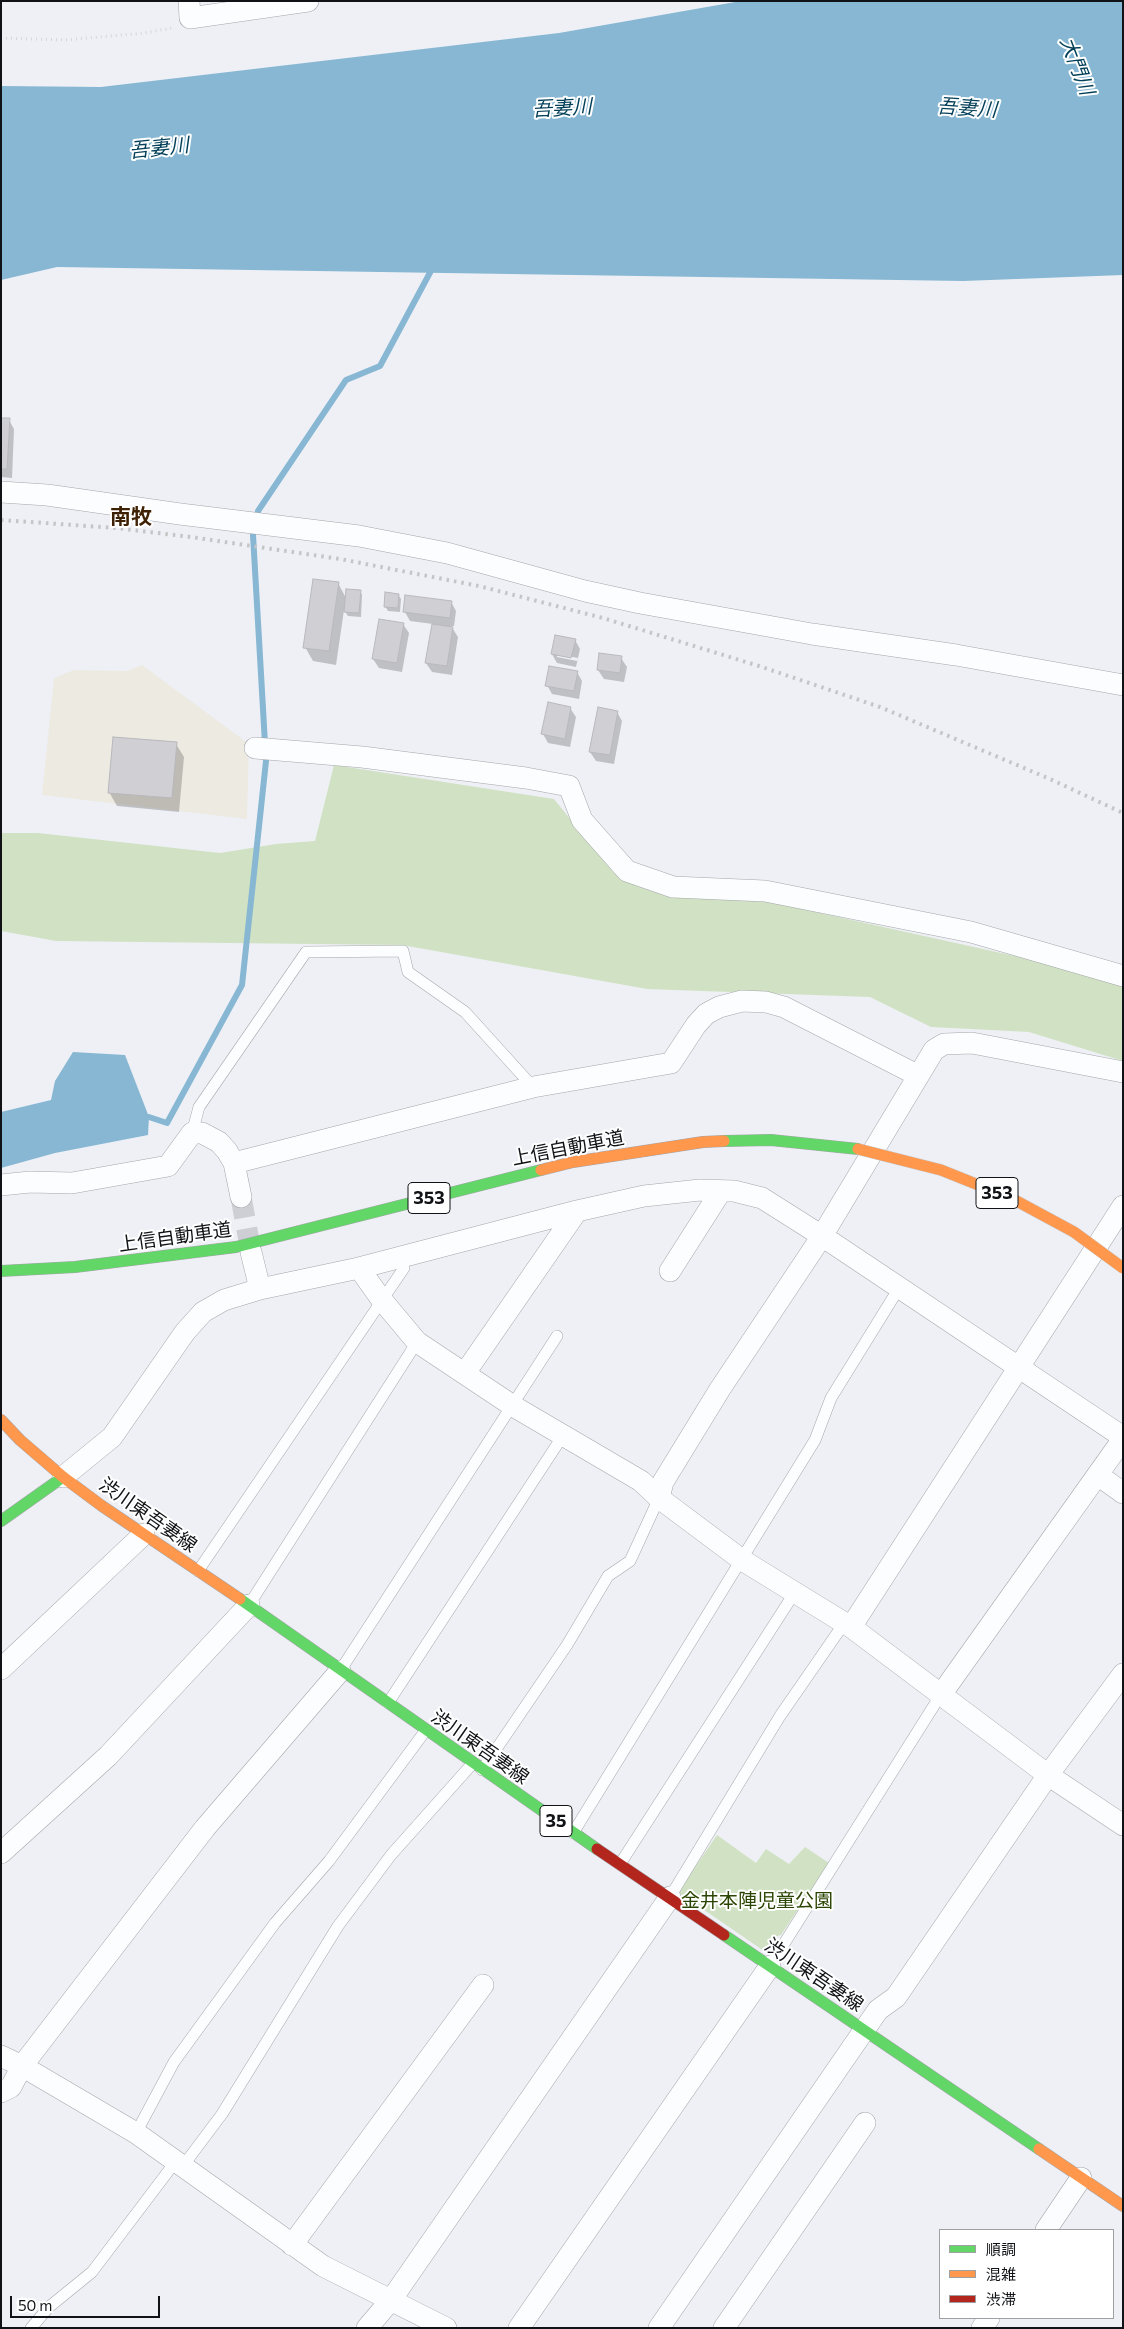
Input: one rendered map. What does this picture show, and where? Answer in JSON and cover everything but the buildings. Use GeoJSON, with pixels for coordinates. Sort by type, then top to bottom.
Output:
{"type":"FeatureCollection","features":[{"type":"Feature","properties":{"kind":"main road"},"geometry":{"type":"LineString","coordinates":[[866,1134],[891,1139]]}},
{"type":"Feature","properties":{"kind":"main road","name":"上信自動車道"},"geometry":{"type":"LineString","coordinates":[[1,1271],[75,1267],[236,1247],[573,1162],[703,1142],[771,1140],[858,1149],[941,1170],[1010,1198],[1074,1232],[1123,1268]]}},
{"type":"Feature","properties":{"kind":"main road"},"geometry":{"type":"LineString","coordinates":[[1094,1227],[1116,1242]]}},
{"type":"Feature","properties":{"kind":"main road","name":"渋川東吾妻線"},"geometry":{"type":"LineString","coordinates":[[1,1420],[20,1440],[63,1478],[249,1605],[340,1671],[573,1833],[1123,2206]]}},
{"type":"Feature","properties":{"kind":"main road"},"geometry":{"type":"LineString","coordinates":[[1,1521],[63,1478]]}},
{"type":"Feature","properties":{"kind":"street"},"geometry":{"type":"LineString","coordinates":[[189,9],[308,1]]}},
{"type":"Feature","properties":{"kind":"street"},"geometry":{"type":"LineString","coordinates":[[1,492],[47,495],[269,526],[359,536],[447,553],[585,591],[640,603],[812,634],[956,655],[1123,685]]}},
{"type":"Feature","properties":{"kind":"street"},"geometry":{"type":"LineString","coordinates":[[255,748],[372,758],[526,778],[569,786],[582,820],[627,871],[673,887],[765,891],[972,932],[1123,976]]}},
{"type":"Feature","properties":{"kind":"street"},"geometry":{"type":"LineString","coordinates":[[234,1162],[533,1087],[671,1063],[696,1025],[706,1014],[719,1007],[742,1001],[766,1002],[784,1006],[917,1075]]}},
{"type":"Feature","properties":{"kind":"street"},"geometry":{"type":"LineString","coordinates":[[660,1498],[663,1482],[699,1423],[822,1236],[917,1075],[934,1050],[944,1044],[972,1043],[1123,1072]]}},
{"type":"Feature","properties":{"kind":"street"},"geometry":{"type":"LineString","coordinates":[[1,1185],[30,1182],[72,1183],[168,1166],[192,1133],[202,1133],[219,1142],[234,1162],[241,1197]]}},
{"type":"Feature","properties":{"kind":"street"},"geometry":{"type":"LineString","coordinates":[[63,1478],[112,1437],[185,1332],[203,1312],[224,1300],[260,1289],[359,1268],[577,1211],[644,1196],[700,1190],[734,1191],[762,1198],[822,1236],[1123,1438],[940,1696]]}},
{"type":"Feature","properties":{"kind":"street"},"geometry":{"type":"LineString","coordinates":[[670,1271],[721,1191]]}},
{"type":"Feature","properties":{"kind":"street"},"geometry":{"type":"LineString","coordinates":[[848,1624],[1123,1206]]}},
{"type":"Feature","properties":{"kind":"street"},"geometry":{"type":"LineString","coordinates":[[465,1373],[577,1211]]}},
{"type":"Feature","properties":{"kind":"street"},"geometry":{"type":"LineString","coordinates":[[251,1252],[260,1289]]}},
{"type":"Feature","properties":{"kind":"street"},"geometry":{"type":"LineString","coordinates":[[359,1268],[381,1299],[417,1342],[513,1406],[564,1434],[641,1481],[660,1498],[742,1560],[848,1624],[940,1696],[1048,1775],[1123,1826]]}},
{"type":"Feature","properties":{"kind":"street"},"geometry":{"type":"LineString","coordinates":[[1098,1475],[1123,1493]]}},
{"type":"Feature","properties":{"kind":"street"},"geometry":{"type":"LineString","coordinates":[[1,1669],[144,1534]]}},
{"type":"Feature","properties":{"kind":"street"},"geometry":{"type":"LineString","coordinates":[[1,1853],[108,1756],[249,1605]]}},
{"type":"Feature","properties":{"kind":"street"},"geometry":{"type":"LineString","coordinates":[[1,2092],[11,2087],[22,2066],[205,1828],[340,1671]]}},
{"type":"Feature","properties":{"kind":"street"},"geometry":{"type":"LineString","coordinates":[[660,2328],[878,2010],[896,1997],[1048,1775],[1123,1674]]}},
{"type":"Feature","properties":{"kind":"street"},"geometry":{"type":"LineString","coordinates":[[367,2328],[391,2300],[670,1897]]}},
{"type":"Feature","properties":{"kind":"street"},"geometry":{"type":"LineString","coordinates":[[519,2328],[770,1966]]}},
{"type":"Feature","properties":{"kind":"street"},"geometry":{"type":"LineString","coordinates":[[292,2245],[483,1985]]}},
{"type":"Feature","properties":{"kind":"street"},"geometry":{"type":"LineString","coordinates":[[1,2056],[22,2066],[136,2133],[323,2266],[446,2328]]}},
{"type":"Feature","properties":{"kind":"street"},"geometry":{"type":"LineString","coordinates":[[724,2328],[865,2124]]}},
{"type":"Feature","properties":{"kind":"street"},"geometry":{"type":"LineString","coordinates":[[1047,2229],[1081,2178]]}},
{"type":"Feature","properties":{"kind":"lane"},"geometry":{"type":"LineString","coordinates":[[192,1133],[199,1107],[306,952],[403,951],[408,972],[466,1012],[533,1087]]}},
{"type":"Feature","properties":{"kind":"lane"},"geometry":{"type":"LineString","coordinates":[[198,1571],[381,1299],[404,1268]]}},
{"type":"Feature","properties":{"kind":"lane"},"geometry":{"type":"LineString","coordinates":[[573,1833],[815,1440],[831,1398],[899,1288]]}},
{"type":"Feature","properties":{"kind":"lane"},"geometry":{"type":"LineString","coordinates":[[340,1671],[557,1336]]}},
{"type":"Feature","properties":{"kind":"lane"},"geometry":{"type":"LineString","coordinates":[[249,1605],[417,1342]]}},
{"type":"Feature","properties":{"kind":"lane"},"geometry":{"type":"LineString","coordinates":[[388,1703],[564,1434]]}},
{"type":"Feature","properties":{"kind":"lane"},"geometry":{"type":"LineString","coordinates":[[31,2328],[49,2307],[92,2272],[222,2114],[338,1926],[391,1855],[478,1767],[567,1645],[608,1576],[630,1561],[660,1498]]}},
{"type":"Feature","properties":{"kind":"lane"},"geometry":{"type":"LineString","coordinates":[[620,1864],[795,1592]]}},
{"type":"Feature","properties":{"kind":"lane"},"geometry":{"type":"LineString","coordinates":[[670,1897],[780,1716],[848,1624]]}},
{"type":"Feature","properties":{"kind":"lane"},"geometry":{"type":"LineString","coordinates":[[770,1966],[940,1696]]}},
{"type":"Feature","properties":{"kind":"lane"},"geometry":{"type":"LineString","coordinates":[[136,2133],[174,2062],[275,1923],[329,1861],[426,1730]]}},
{"type":"Feature","properties":{"kind":"path"},"geometry":{"type":"LineString","coordinates":[[1,38],[65,40],[169,30],[189,9]]}},
{"type":"Feature","properties":{"kind":"shaded area"},"geometry":{"type":"Polygon","coordinates":[[[142,665],[249,744],[247,819],[42,795],[54,678],[74,670],[127,671],[142,665]]]}},
{"type":"Feature","properties":{"kind":"green space"},"geometry":{"type":"Polygon","coordinates":[[[334,765],[554,799],[613,872],[666,896],[770,902],[1069,968],[1123,984],[1123,1061],[1029,1032],[931,1027],[870,997],[647,989],[402,945],[56,941],[1,931],[1,833],[38,833],[220,853],[276,844],[315,841],[334,765]]]}},
{"type":"Feature","properties":{"kind":"green space","name":"金井本陣児童公園"},"geometry":{"type":"Polygon","coordinates":[[[717,1835],[756,1863],[766,1849],[789,1864],[805,1847],[829,1863],[781,1935],[774,1937],[764,1951],[678,1892],[717,1835]]]}},
{"type":"Feature","properties":{"kind":"water"},"geometry":{"type":"Polygon","coordinates":[[[741,1],[1123,1],[1123,275],[963,281],[57,267],[1,280],[1,86],[101,87],[559,33],[741,1]]]}},
{"type":"Feature","properties":{"kind":"water"},"geometry":{"type":"Polygon","coordinates":[[[73,1052],[125,1055],[149,1117],[148,1135],[55,1153],[1,1168],[1,1112],[51,1100],[55,1081],[73,1052]]]}},
{"type":"Feature","properties":{"kind":"waterway"},"geometry":{"type":"LineString","coordinates":[[149,1117],[167,1123],[242,985],[266,761],[253,535],[258,511],[346,380],[380,366],[433,267]]}},
{"type":"Feature","properties":{"kind":"tunnel"},"geometry":{"type":"LineString","coordinates":[[241,1197],[251,1252]]}},
{"type":"Feature","properties":{"kind":"railway"},"geometry":{"type":"LineString","coordinates":[[1,520],[116,528],[340,559],[479,586],[603,618],[759,666],[880,707],[1050,779],[1123,813]]}},
{"type":"Feature","properties":{"kind":"traffic: fast"},"geometry":{"type":"LineString","coordinates":[[724,1141],[771,1140],[858,1149]]}},
{"type":"Feature","properties":{"kind":"traffic: fast"},"geometry":{"type":"LineString","coordinates":[[1,1271],[75,1267],[236,1247],[541,1170]]}},
{"type":"Feature","properties":{"kind":"traffic: fast"},"geometry":{"type":"LineString","coordinates":[[1,1521],[63,1477]]}},
{"type":"Feature","properties":{"kind":"traffic: fast"},"geometry":{"type":"LineString","coordinates":[[240,1599],[597,1849]]}},
{"type":"Feature","properties":{"kind":"traffic: fast"},"geometry":{"type":"LineString","coordinates":[[724,1935],[1039,2149]]}},
{"type":"Feature","properties":{"kind":"traffic: slow"},"geometry":{"type":"LineString","coordinates":[[541,1170],[573,1162],[703,1142],[724,1141]]}},
{"type":"Feature","properties":{"kind":"traffic: slow"},"geometry":{"type":"LineString","coordinates":[[858,1149],[941,1170],[1011,1198],[1074,1232],[1123,1268]]}},
{"type":"Feature","properties":{"kind":"traffic: slow"},"geometry":{"type":"LineString","coordinates":[[1,1420],[20,1440],[63,1477],[102,1506],[240,1599]]}},
{"type":"Feature","properties":{"kind":"traffic: slow"},"geometry":{"type":"LineString","coordinates":[[1039,2149],[1123,2206]]}},
{"type":"Feature","properties":{"kind":"traffic: jam"},"geometry":{"type":"LineString","coordinates":[[597,1849],[724,1935]]}},
{"type":"Feature","properties":{"kind":"district","name":"南牧"},"geometry":{"type":"Point","coordinates":[131,517]}},
{"type":"Feature","properties":{"kind":"water label","name":"大門川"},"geometry":{"type":"Point","coordinates":[1077,66]}},
{"type":"Feature","properties":{"kind":"water label","name":"吾妻川"},"geometry":{"type":"Point","coordinates":[562,108]}},
{"type":"Feature","properties":{"kind":"water label","name":"吾妻川"},"geometry":{"type":"Point","coordinates":[967,108]}},
{"type":"Feature","properties":{"kind":"water label","name":"吾妻川"},"geometry":{"type":"Point","coordinates":[159,148]}}]}
